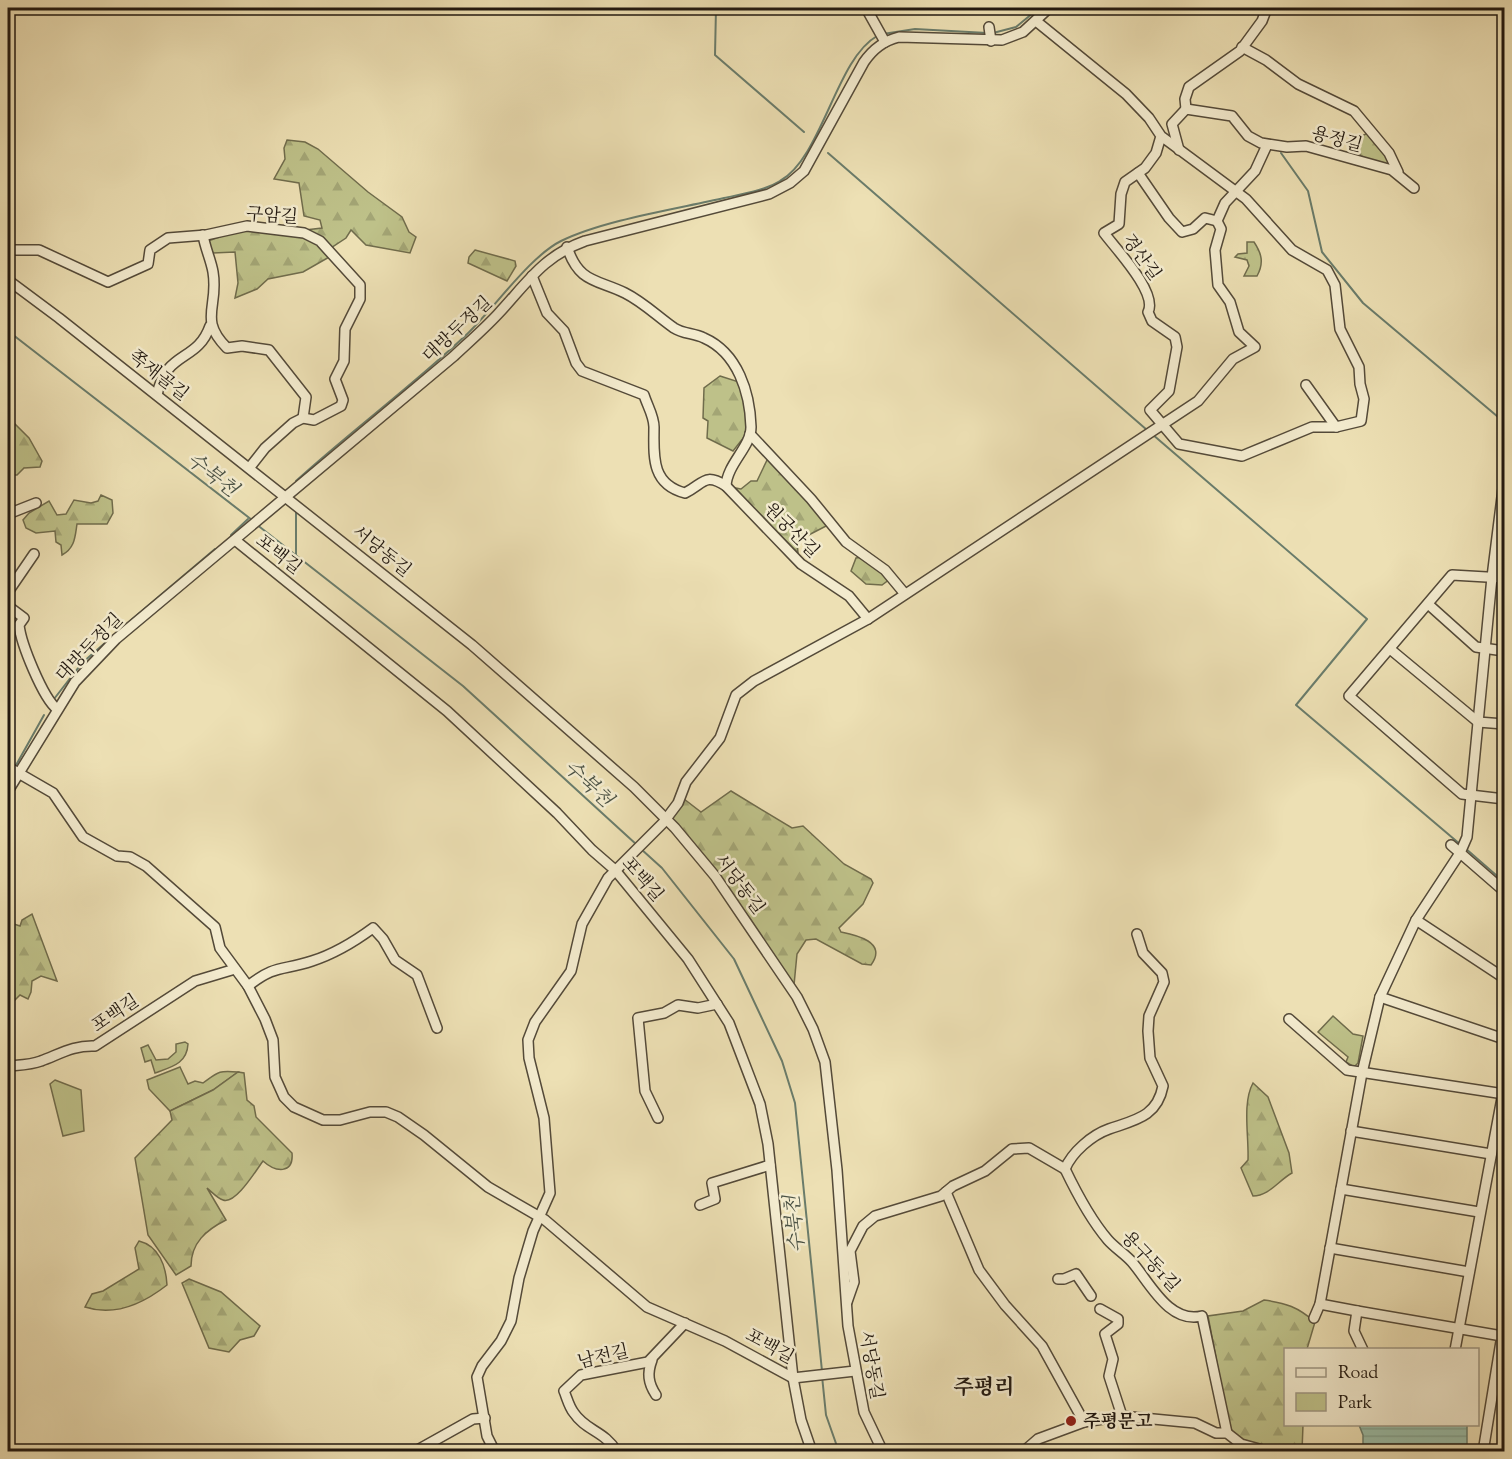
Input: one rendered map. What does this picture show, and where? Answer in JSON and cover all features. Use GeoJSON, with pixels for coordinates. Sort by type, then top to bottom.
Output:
{"type":"FeatureCollection","features":[{"type":"Feature","properties":{"kind":"street"},"geometry":{"type":"LineString","coordinates":[[866,8],[883,37],[991,40],[1015,37],[1049,8]]}},
{"type":"Feature","properties":{"kind":"street"},"geometry":{"type":"LineString","coordinates":[[1186,109],[1185,99],[1189,87],[1215,71],[1242,47],[1262,21],[1267,8]]}},
{"type":"Feature","properties":{"kind":"street"},"geometry":{"type":"LineString","coordinates":[[1036,21],[1126,94],[1149,118],[1161,136],[1236,192],[1281,241],[1300,256],[1324,267],[1335,285],[1340,329],[1359,368],[1359,384],[1364,399],[1361,421],[1336,427],[1312,427],[1242,456],[1179,444],[1154,429]]}},
{"type":"Feature","properties":{"kind":"street"},"geometry":{"type":"LineString","coordinates":[[988,27],[991,40]]}},
{"type":"Feature","properties":{"kind":"street","name":"대방두정길"},"geometry":{"type":"LineString","coordinates":[[8,791],[75,682],[116,639],[286,499],[462,348],[544,262],[567,247],[769,194],[790,183],[807,165],[864,62],[883,37]]}},
{"type":"Feature","properties":{"kind":"street"},"geometry":{"type":"LineString","coordinates":[[1242,47],[1266,60],[1298,84],[1354,111],[1389,153],[1398,172]]}},
{"type":"Feature","properties":{"kind":"street"},"geometry":{"type":"LineString","coordinates":[[1186,109],[1205,114],[1228,114],[1234,117],[1248,136],[1267,145],[1255,171],[1225,203],[1217,221]]}},
{"type":"Feature","properties":{"kind":"street"},"geometry":{"type":"LineString","coordinates":[[1179,150],[1172,123],[1186,109]]}},
{"type":"Feature","properties":{"kind":"street","name":"경산길"},"geometry":{"type":"LineString","coordinates":[[1154,429],[1150,411],[1169,391],[1176,355],[1175,337],[1152,321],[1147,291],[1104,233],[1119,225],[1121,194],[1125,182],[1138,173],[1156,153],[1161,136]]}},
{"type":"Feature","properties":{"kind":"street","name":"용정길"},"geometry":{"type":"LineString","coordinates":[[1267,145],[1306,146],[1398,172],[1414,188]]}},
{"type":"Feature","properties":{"kind":"street"},"geometry":{"type":"LineString","coordinates":[[495,1452],[487,1436],[478,1389],[478,1371],[511,1321],[519,1278],[533,1230],[549,1198],[550,1186],[544,1118],[529,1058],[528,1040],[535,1022],[571,970],[582,924],[608,878],[665,821],[678,803],[686,782],[720,738],[736,695],[754,681],[868,619],[1198,401],[1233,359],[1255,347],[1239,332],[1230,302],[1218,285],[1215,249],[1221,229],[1217,221],[1205,218],[1193,229],[1182,232],[1138,173]]}},
{"type":"Feature","properties":{"kind":"street","name":"구암길"},"geometry":{"type":"LineString","coordinates":[[8,250],[39,249],[108,282],[148,264],[150,250],[168,238],[203,235],[247,226],[304,233],[320,241],[360,285],[360,299],[345,329],[344,361],[335,379],[343,395],[341,406],[314,420],[303,418],[293,423],[250,467]]}},
{"type":"Feature","properties":{"kind":"street"},"geometry":{"type":"LineString","coordinates":[[157,395],[164,372],[197,348],[206,338],[210,326],[214,273],[203,235]]}},
{"type":"Feature","properties":{"kind":"street"},"geometry":{"type":"LineString","coordinates":[[532,276],[547,313],[564,331],[576,363],[582,371],[644,395],[654,425],[654,460],[661,476],[679,491],[685,493],[706,479],[715,480],[726,486],[731,469],[750,434],[744,382],[739,370],[710,341],[680,331],[637,300],[592,280],[573,265],[567,247]]}},
{"type":"Feature","properties":{"kind":"street","name":"쪽재골길"},"geometry":{"type":"LineString","coordinates":[[8,280],[250,467],[286,499]]}},
{"type":"Feature","properties":{"kind":"street"},"geometry":{"type":"LineString","coordinates":[[210,326],[214,335],[227,348],[242,346],[269,350],[306,397],[303,418]]}},
{"type":"Feature","properties":{"kind":"street"},"geometry":{"type":"LineString","coordinates":[[1306,386],[1336,427]]}},
{"type":"Feature","properties":{"kind":"street"},"geometry":{"type":"LineString","coordinates":[[750,434],[812,499],[846,542],[885,570],[905,594]]}},
{"type":"Feature","properties":{"kind":"street"},"geometry":{"type":"LineString","coordinates":[[1314,1318],[1320,1304],[1362,1073],[1380,997],[1416,920],[1460,853],[1467,837],[1492,577],[1504,481]]}},
{"type":"Feature","properties":{"kind":"street","name":"원궁산길"},"geometry":{"type":"LineString","coordinates":[[726,486],[801,564],[849,596],[868,619]]}},
{"type":"Feature","properties":{"kind":"street","name":"서당동길"},"geometry":{"type":"LineString","coordinates":[[286,499],[472,645],[585,742],[665,821],[715,876],[784,975],[813,1029],[825,1062],[855,1371],[864,1412],[883,1452]]}},
{"type":"Feature","properties":{"kind":"street"},"geometry":{"type":"LineString","coordinates":[[8,514],[36,503]]}},
{"type":"Feature","properties":{"kind":"street","name":"포백길"},"geometry":{"type":"LineString","coordinates":[[235,540],[447,711],[617,868],[688,958],[729,1023],[760,1104],[770,1165],[796,1377]]}},
{"type":"Feature","properties":{"kind":"street"},"geometry":{"type":"LineString","coordinates":[[8,592],[34,554]]}},
{"type":"Feature","properties":{"kind":"street"},"geometry":{"type":"LineString","coordinates":[[1504,578],[1452,575],[1349,696],[1462,794],[1504,799]]}},
{"type":"Feature","properties":{"kind":"street"},"geometry":{"type":"LineString","coordinates":[[1428,604],[1476,647],[1504,651]]}},
{"type":"Feature","properties":{"kind":"street"},"geometry":{"type":"LineString","coordinates":[[8,606],[24,618],[19,625],[23,641],[47,702],[57,709]]}},
{"type":"Feature","properties":{"kind":"street"},"geometry":{"type":"LineString","coordinates":[[1390,649],[1478,722],[1504,724]]}},
{"type":"Feature","properties":{"kind":"street","name":"포백길"},"geometry":{"type":"LineString","coordinates":[[8,767],[53,793],[83,837],[117,856],[130,858],[146,866],[215,927],[220,948],[248,986],[273,1040],[274,1070],[279,1088],[294,1107],[322,1120],[340,1120],[370,1112],[386,1112],[398,1117],[488,1187],[540,1217],[599,1263],[639,1301],[796,1377]]}},
{"type":"Feature","properties":{"kind":"street"},"geometry":{"type":"LineString","coordinates":[[1451,845],[1504,891]]}},
{"type":"Feature","properties":{"kind":"street"},"geometry":{"type":"LineString","coordinates":[[1416,920],[1504,978]]}},
{"type":"Feature","properties":{"kind":"street"},"geometry":{"type":"LineString","coordinates":[[248,986],[270,970],[317,959],[352,943],[373,928],[383,939],[395,960],[417,975],[436,1028]]}},
{"type":"Feature","properties":{"kind":"street"},"geometry":{"type":"LineString","coordinates":[[847,1302],[854,1282],[850,1251],[863,1226],[875,1216],[932,1199],[985,1171],[1012,1149],[1020,1147],[1038,1153],[1065,1169],[1093,1138],[1145,1117],[1160,1099],[1163,1086],[1150,1058],[1148,1032],[1149,1016],[1164,982],[1162,973],[1143,953],[1137,934]]}},
{"type":"Feature","properties":{"kind":"street","name":"포백길"},"geometry":{"type":"LineString","coordinates":[[8,1066],[37,1062],[79,1046],[95,1046],[195,981],[235,969]]}},
{"type":"Feature","properties":{"kind":"street"},"geometry":{"type":"LineString","coordinates":[[1380,997],[1504,1039]]}},
{"type":"Feature","properties":{"kind":"street"},"geometry":{"type":"LineString","coordinates":[[658,1118],[645,1091],[638,1018],[664,1013],[678,1005],[698,1008],[717,1004]]}},
{"type":"Feature","properties":{"kind":"street"},"geometry":{"type":"LineString","coordinates":[[1289,1019],[1347,1070],[1504,1091],[1479,1212],[1455,1348]]}},
{"type":"Feature","properties":{"kind":"street"},"geometry":{"type":"LineString","coordinates":[[1351,1131],[1491,1154]]}},
{"type":"Feature","properties":{"kind":"street"},"geometry":{"type":"LineString","coordinates":[[700,1204],[715,1200],[712,1183],[770,1165]]}},
{"type":"Feature","properties":{"kind":"street","name":"용구동1길"},"geometry":{"type":"LineString","coordinates":[[1065,1169],[1098,1228],[1131,1261],[1153,1291],[1179,1314],[1202,1316],[1227,1433]]}},
{"type":"Feature","properties":{"kind":"street"},"geometry":{"type":"LineString","coordinates":[[1341,1189],[1479,1212]]}},
{"type":"Feature","properties":{"kind":"street"},"geometry":{"type":"LineString","coordinates":[[946,1192],[979,1270],[1005,1305],[1042,1346],[1084,1422]]}},
{"type":"Feature","properties":{"kind":"street"},"geometry":{"type":"LineString","coordinates":[[1330,1248],[1469,1272]]}},
{"type":"Feature","properties":{"kind":"street"},"geometry":{"type":"LineString","coordinates":[[1058,1279],[1076,1274],[1092,1296]]}},
{"type":"Feature","properties":{"kind":"street"},"geometry":{"type":"LineString","coordinates":[[1320,1304],[1502,1336]]}},
{"type":"Feature","properties":{"kind":"street"},"geometry":{"type":"LineString","coordinates":[[1100,1309],[1118,1319],[1118,1324],[1105,1334],[1113,1359],[1109,1376],[1122,1416]]}},
{"type":"Feature","properties":{"kind":"street"},"geometry":{"type":"LineString","coordinates":[[1357,1311],[1354,1331],[1362,1348]]}},
{"type":"Feature","properties":{"kind":"street","name":"남전길"},"geometry":{"type":"LineString","coordinates":[[617,1452],[605,1435],[581,1421],[573,1413],[564,1391],[581,1375],[642,1364],[652,1360],[685,1323]]}},
{"type":"Feature","properties":{"kind":"street"},"geometry":{"type":"LineString","coordinates":[[1483,1452],[1504,1323]]}},
{"type":"Feature","properties":{"kind":"street"},"geometry":{"type":"LineString","coordinates":[[652,1360],[648,1371],[649,1381],[656,1395]]}},
{"type":"Feature","properties":{"kind":"street"},"geometry":{"type":"LineString","coordinates":[[812,1452],[801,1420],[796,1377],[855,1371]]}},
{"type":"Feature","properties":{"kind":"street"},"geometry":{"type":"LineString","coordinates":[[1023,1452],[1038,1439],[1084,1422],[1122,1416],[1182,1421],[1216,1433],[1227,1433],[1241,1444],[1270,1452]]}},
{"type":"Feature","properties":{"kind":"street"},"geometry":{"type":"LineString","coordinates":[[414,1452],[473,1419],[485,1418]]}},
{"type":"Feature","properties":{"kind":"green space"},"geometry":{"type":"Polygon","coordinates":[[[1373,131],[1393,168],[1360,160],[1359,137],[1373,131]]]}},
{"type":"Feature","properties":{"kind":"green space"},"geometry":{"type":"Polygon","coordinates":[[[287,140],[305,142],[318,149],[368,192],[402,217],[409,232],[416,237],[410,253],[366,245],[351,230],[346,238],[331,248],[331,256],[303,272],[268,279],[257,289],[235,298],[238,283],[235,252],[213,253],[208,241],[245,228],[305,230],[322,228],[320,220],[304,216],[299,183],[274,179],[285,159],[284,148],[287,140]]]}},
{"type":"Feature","properties":{"kind":"green space"},"geometry":{"type":"Polygon","coordinates":[[[1247,242],[1254,242],[1259,251],[1261,267],[1257,276],[1244,276],[1249,266],[1247,260],[1235,257],[1238,254],[1247,253],[1247,242]]]}},
{"type":"Feature","properties":{"kind":"green space"},"geometry":{"type":"Polygon","coordinates":[[[475,250],[515,261],[516,266],[507,281],[468,263],[469,257],[475,250]]]}},
{"type":"Feature","properties":{"kind":"green space"},"geometry":{"type":"Polygon","coordinates":[[[720,376],[739,382],[744,393],[748,432],[733,451],[707,438],[708,421],[703,418],[704,388],[720,376]]]}},
{"type":"Feature","properties":{"kind":"green space"},"geometry":{"type":"Polygon","coordinates":[[[8,417],[29,438],[42,461],[40,467],[24,468],[17,475],[8,475],[8,417]]]}},
{"type":"Feature","properties":{"kind":"green space"},"geometry":{"type":"Polygon","coordinates":[[[768,458],[830,524],[797,541],[798,553],[730,487],[741,489],[751,481],[757,481],[768,458]]]}},
{"type":"Feature","properties":{"kind":"green space"},"geometry":{"type":"Polygon","coordinates":[[[101,495],[112,500],[113,513],[107,524],[77,524],[72,546],[62,555],[61,545],[56,542],[55,531],[36,533],[26,528],[23,520],[29,513],[49,501],[57,515],[66,514],[74,500],[91,503],[98,501],[101,495]]]}},
{"type":"Feature","properties":{"kind":"green space"},"geometry":{"type":"Polygon","coordinates":[[[863,557],[890,579],[882,585],[866,584],[851,571],[856,558],[863,557]]]}},
{"type":"Feature","properties":{"kind":"green space"},"geometry":{"type":"Polygon","coordinates":[[[731,791],[792,828],[803,826],[844,864],[871,879],[873,883],[863,904],[839,928],[841,932],[862,938],[873,945],[876,951],[871,965],[862,964],[816,939],[806,940],[797,954],[794,985],[715,869],[673,820],[673,813],[684,799],[701,812],[731,791]]]}},
{"type":"Feature","properties":{"kind":"green space"},"geometry":{"type":"Polygon","coordinates":[[[32,914],[57,981],[41,976],[32,981],[28,999],[20,995],[10,1005],[8,1003],[8,922],[20,926],[22,920],[32,914]]]}},
{"type":"Feature","properties":{"kind":"green space"},"geometry":{"type":"Polygon","coordinates":[[[1333,1016],[1353,1034],[1363,1036],[1358,1063],[1354,1067],[1346,1062],[1348,1057],[1318,1032],[1333,1016]]]}},
{"type":"Feature","properties":{"kind":"green space"},"geometry":{"type":"Polygon","coordinates":[[[185,1042],[188,1044],[187,1051],[177,1064],[155,1073],[151,1060],[145,1062],[141,1048],[148,1045],[156,1060],[168,1059],[176,1052],[176,1044],[185,1042]]]}},
{"type":"Feature","properties":{"kind":"green space"},"geometry":{"type":"Polygon","coordinates":[[[180,1067],[188,1084],[195,1081],[203,1083],[215,1074],[226,1071],[238,1072],[213,1090],[170,1111],[149,1089],[147,1080],[180,1067]]]}},
{"type":"Feature","properties":{"kind":"green space"},"geometry":{"type":"Polygon","coordinates":[[[238,1072],[244,1073],[247,1100],[254,1106],[256,1117],[292,1153],[292,1160],[287,1168],[283,1169],[268,1165],[263,1161],[239,1193],[228,1200],[219,1198],[207,1188],[226,1220],[201,1238],[194,1251],[191,1266],[176,1275],[148,1235],[135,1158],[172,1120],[170,1111],[213,1090],[238,1072]]]}},
{"type":"Feature","properties":{"kind":"green space"},"geometry":{"type":"Polygon","coordinates":[[[55,1080],[81,1090],[84,1131],[63,1136],[50,1084],[55,1080]]]}},
{"type":"Feature","properties":{"kind":"green space"},"geometry":{"type":"Polygon","coordinates":[[[1253,1083],[1268,1097],[1289,1153],[1292,1173],[1269,1191],[1253,1196],[1241,1168],[1248,1160],[1247,1110],[1253,1083]]]}},
{"type":"Feature","properties":{"kind":"green space"},"geometry":{"type":"Polygon","coordinates":[[[139,1241],[152,1247],[160,1258],[167,1285],[139,1303],[118,1309],[96,1310],[85,1307],[92,1294],[103,1291],[139,1269],[135,1248],[139,1241]]]}},
{"type":"Feature","properties":{"kind":"green space"},"geometry":{"type":"Polygon","coordinates":[[[189,1279],[221,1292],[260,1326],[254,1336],[240,1340],[229,1352],[209,1348],[182,1283],[189,1279]]]}},
{"type":"Feature","properties":{"kind":"green space"},"geometry":{"type":"Polygon","coordinates":[[[1264,1300],[1291,1306],[1315,1322],[1307,1348],[1284,1348],[1284,1426],[1303,1426],[1302,1451],[1281,1451],[1237,1441],[1229,1427],[1208,1316],[1243,1311],[1264,1300]]]}},
{"type":"Feature","properties":{"kind":"shaded area"},"geometry":{"type":"Polygon","coordinates":[[[1359,1426],[1467,1426],[1467,1451],[1363,1451],[1363,1435],[1359,1426]]]}},
{"type":"Feature","properties":{"kind":"waterway"},"geometry":{"type":"LineString","coordinates":[[716,8],[715,55],[804,132]]}},
{"type":"Feature","properties":{"kind":"waterway"},"geometry":{"type":"LineString","coordinates":[[993,33],[1016,27],[1039,8]]}},
{"type":"Feature","properties":{"kind":"waterway"},"geometry":{"type":"LineString","coordinates":[[883,34],[915,29],[987,33]]}},
{"type":"Feature","properties":{"kind":"waterway"},"geometry":{"type":"LineString","coordinates":[[296,481],[444,355],[476,325],[536,259],[561,241],[619,221],[753,192],[780,181],[795,169],[807,152],[850,65],[863,48],[877,36]]}},
{"type":"Feature","properties":{"kind":"waterway"},"geometry":{"type":"LineString","coordinates":[[828,153],[1147,430]]}},
{"type":"Feature","properties":{"kind":"waterway"},"geometry":{"type":"LineString","coordinates":[[1281,153],[1308,191],[1322,252],[1363,303],[1504,422]]}},
{"type":"Feature","properties":{"kind":"waterway","name":"수북천"},"geometry":{"type":"LineString","coordinates":[[8,331],[252,520]]}},
{"type":"Feature","properties":{"kind":"waterway"},"geometry":{"type":"LineString","coordinates":[[1152,434],[1367,619],[1296,705],[1461,845]]}},
{"type":"Feature","properties":{"kind":"waterway"},"geometry":{"type":"LineString","coordinates":[[296,512],[296,554]]}},
{"type":"Feature","properties":{"kind":"waterway"},"geometry":{"type":"LineString","coordinates":[[231,535],[248,519]]}},
{"type":"Feature","properties":{"kind":"waterway","name":"수북천"},"geometry":{"type":"LineString","coordinates":[[256,524],[463,686],[637,845]]}},
{"type":"Feature","properties":{"kind":"waterway"},"geometry":{"type":"LineString","coordinates":[[117,632],[215,549]]}},
{"type":"Feature","properties":{"kind":"waterway"},"geometry":{"type":"LineString","coordinates":[[54,699],[82,663],[113,636]]}},
{"type":"Feature","properties":{"kind":"waterway"},"geometry":{"type":"LineString","coordinates":[[15,767],[44,715]]}},
{"type":"Feature","properties":{"kind":"waterway"},"geometry":{"type":"LineString","coordinates":[[1465,848],[1504,882]]}},
{"type":"Feature","properties":{"kind":"waterway","name":"수북천"},"geometry":{"type":"LineString","coordinates":[[641,849],[662,868],[734,959],[782,1061],[795,1103],[822,1371]]}},
{"type":"Feature","properties":{"kind":"waterway","name":"수북천"},"geometry":{"type":"LineString","coordinates":[[822,1376],[826,1415],[839,1452]]}},
{"type":"Feature","properties":{"kind":"place","name":"주평문고"},"geometry":{"type":"Point","coordinates":[1071,1421]}},
{"type":"Feature","properties":{"kind":"district","name":"주평리"},"geometry":{"type":"Point","coordinates":[984,1387]}}]}
